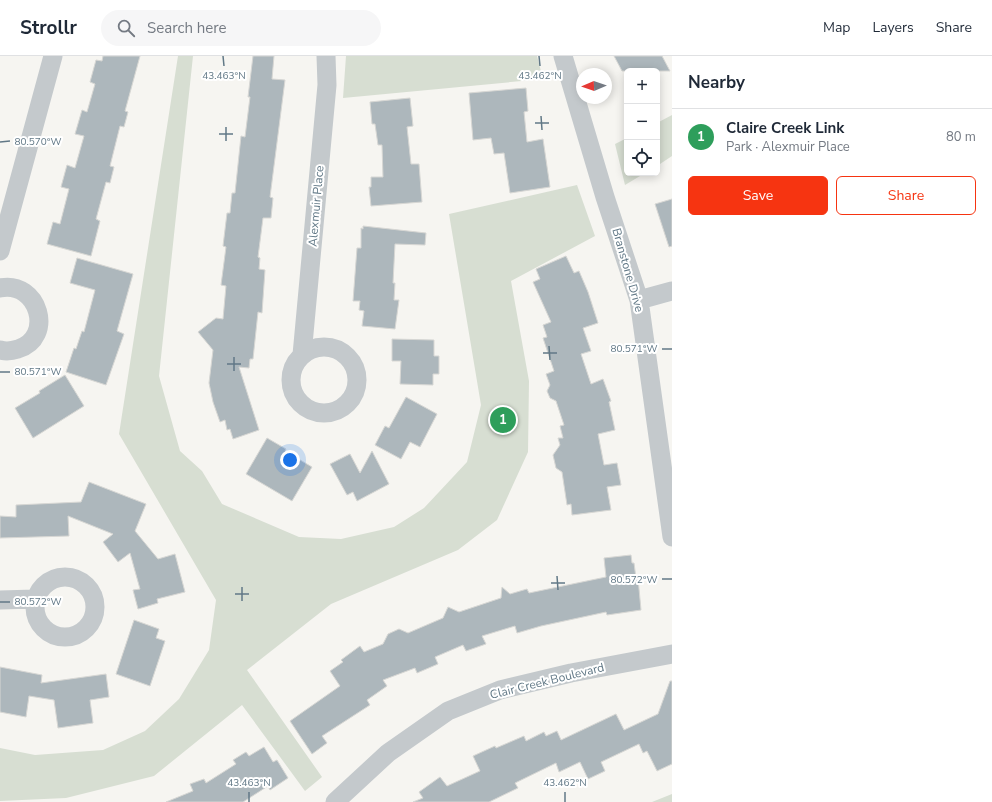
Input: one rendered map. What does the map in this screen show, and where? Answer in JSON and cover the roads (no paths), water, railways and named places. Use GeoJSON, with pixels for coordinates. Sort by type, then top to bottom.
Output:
{"type":"FeatureCollection","features":[{"type":"Feature","properties":{"kind":"street"},"geometry":{"type":"LineString","coordinates":[[0,251],[53,56]]}},
{"type":"Feature","properties":{"kind":"street","name":"Alexmuir Place"},"geometry":{"type":"LineString","coordinates":[[302,355],[327,85],[326,56]]}},
{"type":"Feature","properties":{"kind":"street","name":"Branstone Drive"},"geometry":{"type":"LineString","coordinates":[[563,56],[605,197],[639,300],[672,537]]}},
{"type":"Feature","properties":{"kind":"street"},"geometry":{"type":"LineString","coordinates":[[0,288],[12,288],[29,295],[39,314],[39,325],[35,335],[23,347],[8,352],[0,350]]}},
{"type":"Feature","properties":{"kind":"street"},"geometry":{"type":"LineString","coordinates":[[639,300],[672,291]]}},
{"type":"Feature","properties":{"kind":"street"},"geometry":{"type":"LineString","coordinates":[[0,600],[35,599]]}},
{"type":"Feature","properties":{"kind":"street","name":"Clair Creek Boulevard"},"geometry":{"type":"LineString","coordinates":[[335,802],[388,753],[448,711],[500,690],[571,673],[672,654]]}},
{"type":"Feature","properties":{"kind":"place","name":"Claire Creek Link"},"geometry":{"type":"Point","coordinates":[503,420]}}]}
